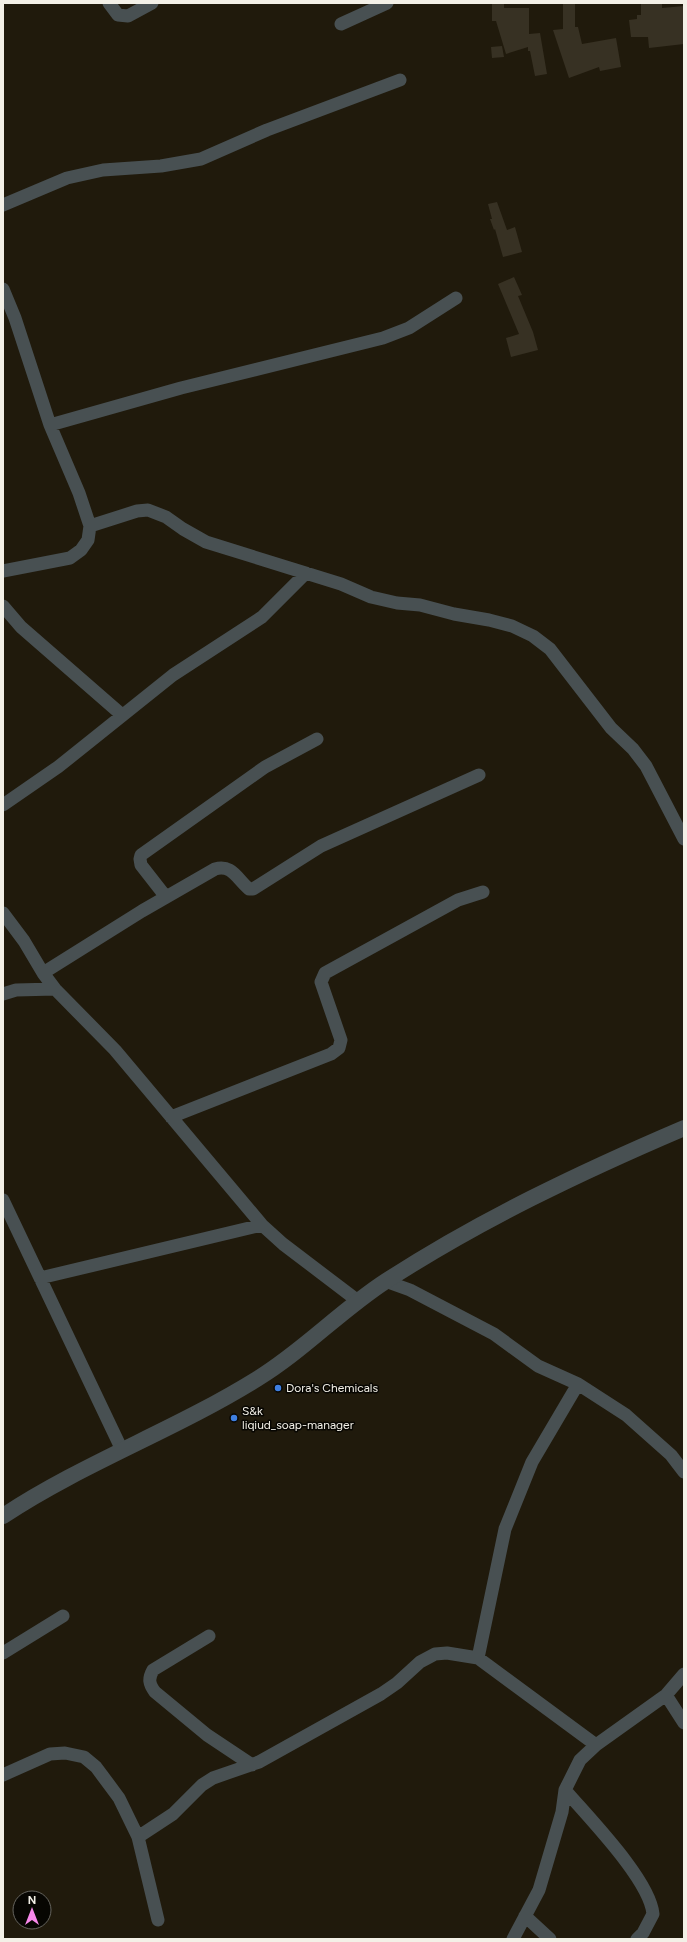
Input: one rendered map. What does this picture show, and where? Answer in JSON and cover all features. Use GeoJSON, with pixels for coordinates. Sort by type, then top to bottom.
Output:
{"type":"FeatureCollection","features":[{"type":"Feature","properties":{"kind":"street"},"geometry":{"type":"LineString","coordinates":[[109,3],[118,15],[128,16],[152,3]]}},
{"type":"Feature","properties":{"kind":"street"},"geometry":{"type":"LineString","coordinates":[[342,24],[387,3]]}},
{"type":"Feature","properties":{"kind":"street"},"geometry":{"type":"LineString","coordinates":[[3,205],[67,178],[103,170],[161,166],[201,159],[267,130],[400,80]]}},
{"type":"Feature","properties":{"kind":"street"},"geometry":{"type":"LineString","coordinates":[[3,289],[15,318],[50,425],[79,493],[90,526],[88,540],[81,550],[70,558],[3,571]]}},
{"type":"Feature","properties":{"kind":"street"},"geometry":{"type":"LineString","coordinates":[[50,425],[181,388],[383,338],[409,328],[456,298]]}},
{"type":"Feature","properties":{"kind":"street"},"geometry":{"type":"LineString","coordinates":[[90,526],[137,511],[148,510],[166,517],[206,542],[342,584],[371,597],[397,603],[420,605],[454,614],[489,620],[512,626],[533,636],[550,649],[611,728],[634,749],[642,760],[684,839]]}},
{"type":"Feature","properties":{"kind":"street"},"geometry":{"type":"LineString","coordinates":[[3,805],[58,767],[173,675],[262,617],[306,573]]}},
{"type":"Feature","properties":{"kind":"street"},"geometry":{"type":"LineString","coordinates":[[3,606],[21,627],[122,715]]}},
{"type":"Feature","properties":{"kind":"street"},"geometry":{"type":"LineString","coordinates":[[166,897],[141,865],[141,855],[265,767],[317,739]]}},
{"type":"Feature","properties":{"kind":"street"},"geometry":{"type":"LineString","coordinates":[[43,973],[166,897],[215,869],[223,867],[228,868],[249,889],[253,889],[321,846],[479,775]]}},
{"type":"Feature","properties":{"kind":"street"},"geometry":{"type":"LineString","coordinates":[[171,1116],[331,1054],[339,1048],[341,1040],[321,982],[325,973],[458,900],[483,892]]}},
{"type":"Feature","properties":{"kind":"street"},"geometry":{"type":"LineString","coordinates":[[3,913],[24,941],[43,973],[55,989],[115,1050],[262,1225],[282,1244],[358,1301]]}},
{"type":"Feature","properties":{"kind":"street"},"geometry":{"type":"LineString","coordinates":[[3,994],[16,990],[55,989]]}},
{"type":"Feature","properties":{"kind":"street"},"geometry":{"type":"LineString","coordinates":[[3,1516],[71,1476],[219,1402],[257,1380],[286,1360],[358,1301],[385,1281],[478,1226],[549,1189],[684,1128]]}},
{"type":"Feature","properties":{"kind":"street"},"geometry":{"type":"LineString","coordinates":[[3,1200],[122,1450]]}},
{"type":"Feature","properties":{"kind":"street"},"geometry":{"type":"LineString","coordinates":[[40,1278],[262,1225]]}},
{"type":"Feature","properties":{"kind":"street"},"geometry":{"type":"LineString","coordinates":[[385,1281],[410,1290],[494,1334],[538,1366],[578,1384],[626,1415],[671,1455],[684,1472]]}},
{"type":"Feature","properties":{"kind":"street"},"geometry":{"type":"LineString","coordinates":[[478,1658],[506,1529],[532,1462],[578,1384]]}},
{"type":"Feature","properties":{"kind":"street"},"geometry":{"type":"LineString","coordinates":[[3,1653],[63,1616]]}},
{"type":"Feature","properties":{"kind":"street"},"geometry":{"type":"LineString","coordinates":[[209,1636],[153,1670],[149,1677],[150,1685],[154,1692],[207,1735],[252,1765]]}},
{"type":"Feature","properties":{"kind":"street"},"geometry":{"type":"LineString","coordinates":[[138,1837],[172,1814],[208,1781],[226,1772],[259,1762],[382,1694],[397,1683],[420,1662],[435,1654],[447,1653],[478,1658],[596,1745]]}},
{"type":"Feature","properties":{"kind":"street"},"geometry":{"type":"LineString","coordinates":[[513,1939],[539,1890],[551,1854],[562,1812],[565,1790],[580,1760],[596,1745],[666,1694],[684,1674]]}},
{"type":"Feature","properties":{"kind":"street"},"geometry":{"type":"LineString","coordinates":[[666,1694],[684,1724]]}},
{"type":"Feature","properties":{"kind":"street"},"geometry":{"type":"LineString","coordinates":[[3,1775],[50,1754],[65,1753],[84,1757],[96,1767],[119,1798],[138,1837],[158,1920]]}},
{"type":"Feature","properties":{"kind":"street"},"geometry":{"type":"LineString","coordinates":[[565,1790],[630,1866],[649,1894],[653,1914],[643,1932],[637,1939]]}},
{"type":"Feature","properties":{"kind":"street"},"geometry":{"type":"LineString","coordinates":[[525,1916],[550,1939]]}},
{"type":"Feature","properties":{"kind":"building"},"geometry":{"type":"Polygon","coordinates":[[[492,3],[504,3],[504,8],[529,8],[529,34],[540,33],[547,74],[535,76],[528,47],[506,54],[496,21],[492,21],[492,3]]]}},
{"type":"Feature","properties":{"kind":"building"},"geometry":{"type":"Polygon","coordinates":[[[563,3],[575,3],[575,27],[578,27],[582,44],[616,38],[621,67],[600,71],[599,67],[569,78],[553,30],[563,29],[563,3]]]}},
{"type":"Feature","properties":{"kind":"building"},"geometry":{"type":"Polygon","coordinates":[[[641,3],[662,3],[662,8],[684,6],[684,44],[649,48],[648,37],[631,37],[629,20],[637,19],[637,15],[641,15],[641,3]]]}},
{"type":"Feature","properties":{"kind":"building"},"geometry":{"type":"Polygon","coordinates":[[[502,46],[504,57],[492,58],[491,47],[502,46]]]}},
{"type":"Feature","properties":{"kind":"building"},"geometry":{"type":"Polygon","coordinates":[[[497,202],[507,230],[515,227],[522,252],[503,257],[495,229],[494,230],[490,219],[492,219],[488,204],[497,202]]]}},
{"type":"Feature","properties":{"kind":"building"},"geometry":{"type":"Polygon","coordinates":[[[514,277],[522,295],[518,296],[533,332],[538,350],[511,357],[506,338],[519,334],[498,284],[514,277]]]}},
{"type":"Feature","properties":{"kind":"place","name":"Dora's Chemicals"},"geometry":{"type":"Point","coordinates":[278,1388]}},
{"type":"Feature","properties":{"kind":"place","name":"S&k liqiud_soap-manager"},"geometry":{"type":"Point","coordinates":[234,1418]}}]}
